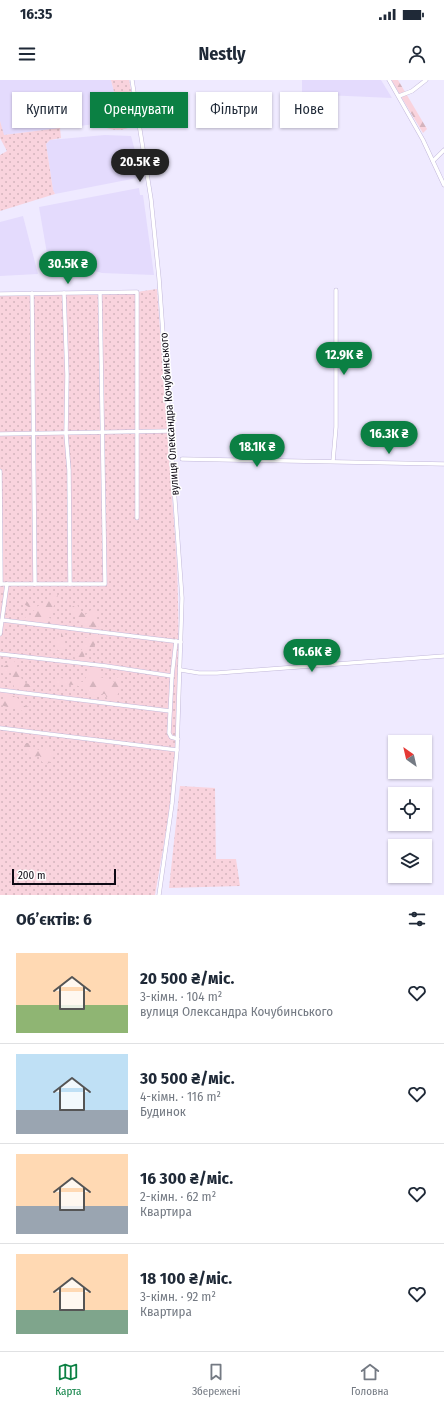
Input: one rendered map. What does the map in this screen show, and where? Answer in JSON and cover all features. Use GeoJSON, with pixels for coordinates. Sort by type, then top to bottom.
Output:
{"type":"FeatureCollection","features":[{"type":"Feature","properties":{"kind":"street","name":"вулиця Олександра Кочубинського"},"geometry":{"type":"LineString","coordinates":[[132,80],[152,210],[180,562],[181,670],[178,750],[159,895]]}},
{"type":"Feature","properties":{"kind":"street"},"geometry":{"type":"LineString","coordinates":[[389,80],[399,96],[444,185]]}},
{"type":"Feature","properties":{"kind":"street"},"geometry":{"type":"LineString","coordinates":[[399,96],[412,91],[426,80]]}},
{"type":"Feature","properties":{"kind":"street"},"geometry":{"type":"LineString","coordinates":[[433,161],[444,150]]}},
{"type":"Feature","properties":{"kind":"street"},"geometry":{"type":"LineString","coordinates":[[333,461],[336,414],[336,290]]}},
{"type":"Feature","properties":{"kind":"street"},"geometry":{"type":"LineString","coordinates":[[0,294],[136,292],[138,432],[137,518]]}},
{"type":"Feature","properties":{"kind":"street"},"geometry":{"type":"LineString","coordinates":[[64,293],[67,375],[66,434],[69,470],[70,584]]}},
{"type":"Feature","properties":{"kind":"street"},"geometry":{"type":"LineString","coordinates":[[0,470],[1,584],[105,584],[100,293]]}},
{"type":"Feature","properties":{"kind":"street"},"geometry":{"type":"LineString","coordinates":[[32,294],[35,584]]}},
{"type":"Feature","properties":{"kind":"street"},"geometry":{"type":"LineString","coordinates":[[0,434],[170,431]]}},
{"type":"Feature","properties":{"kind":"street"},"geometry":{"type":"LineString","coordinates":[[182,459],[444,464]]}},
{"type":"Feature","properties":{"kind":"street"},"geometry":{"type":"LineString","coordinates":[[0,634],[7,584]]}},
{"type":"Feature","properties":{"kind":"street"},"geometry":{"type":"LineString","coordinates":[[2,620],[181,642]]}},
{"type":"Feature","properties":{"kind":"street"},"geometry":{"type":"LineString","coordinates":[[176,641],[172,676],[169,733],[171,737],[178,739]]}},
{"type":"Feature","properties":{"kind":"street"},"geometry":{"type":"LineString","coordinates":[[0,654],[106,666],[172,676]]}},
{"type":"Feature","properties":{"kind":"street"},"geometry":{"type":"LineString","coordinates":[[181,670],[199,674],[218,673],[444,656]]}},
{"type":"Feature","properties":{"kind":"street"},"geometry":{"type":"LineString","coordinates":[[0,690],[170,710]]}},
{"type":"Feature","properties":{"kind":"street"},"geometry":{"type":"LineString","coordinates":[[0,728],[178,750]]}},
{"type":"Feature","properties":{"kind":"shaded area"},"geometry":{"type":"Polygon","coordinates":[[[0,80],[111,80],[114,92],[90,92],[90,125],[82,126],[82,92],[12,92],[12,128],[62,128],[3,135],[0,121],[0,80]]]}},
{"type":"Feature","properties":{"kind":"shaded area"},"geometry":{"type":"Polygon","coordinates":[[[302,80],[381,80],[392,98],[338,96],[338,92],[302,92],[302,80]]]}},
{"type":"Feature","properties":{"kind":"shaded area"},"geometry":{"type":"Polygon","coordinates":[[[105,135],[131,136],[142,177],[55,194],[53,190],[46,144],[50,140],[105,135]]]}},
{"type":"Feature","properties":{"kind":"shaded area"},"geometry":{"type":"Polygon","coordinates":[[[139,188],[140,195],[143,195],[154,275],[102,273],[87,269],[50,271],[39,207],[139,188]]]}},
{"type":"Feature","properties":{"kind":"shaded area"},"geometry":{"type":"Polygon","coordinates":[[[23,216],[38,274],[0,276],[0,222],[23,216]]]}},
{"type":"Feature","properties":{"kind":"green space"},"geometry":{"type":"Polygon","coordinates":[[[111,80],[129,80],[131,92],[114,92],[111,80]]]}},
{"type":"Feature","properties":{"kind":"green space"},"geometry":{"type":"Polygon","coordinates":[[[391,80],[398,80],[427,129],[423,133],[391,80]]]}},
{"type":"Feature","properties":{"kind":"green space"},"geometry":{"type":"Polygon","coordinates":[[[0,121],[4,135],[60,128],[61,138],[50,140],[46,144],[53,190],[55,194],[0,211],[0,155],[7,151],[0,138],[0,121]]]}},
{"type":"Feature","properties":{"kind":"green space"},"geometry":{"type":"Polygon","coordinates":[[[108,128],[128,128],[121,130],[108,128]]]}},
{"type":"Feature","properties":{"kind":"green space"},"geometry":{"type":"Polygon","coordinates":[[[157,289],[177,564],[179,660],[174,773],[167,826],[155,895],[0,895],[0,296],[123,294],[157,289]]]}},
{"type":"Feature","properties":{"kind":"green space"},"geometry":{"type":"Polygon","coordinates":[[[51,594],[58,595],[49,618],[58,620],[65,627],[64,648],[60,651],[56,649],[57,640],[61,638],[61,630],[56,627],[27,621],[24,619],[26,617],[34,617],[36,612],[24,604],[24,600],[36,607],[45,603],[51,594]]]}},
{"type":"Feature","properties":{"kind":"green space"},"geometry":{"type":"Polygon","coordinates":[[[77,604],[79,610],[85,615],[91,610],[96,612],[95,624],[99,625],[98,636],[94,648],[89,649],[84,654],[85,659],[97,666],[100,677],[113,682],[118,677],[121,678],[116,699],[108,700],[105,694],[101,694],[98,697],[78,686],[53,684],[52,680],[60,678],[83,682],[87,676],[87,667],[82,662],[77,662],[74,656],[85,647],[85,638],[92,636],[93,629],[90,625],[87,628],[81,626],[84,625],[83,620],[72,613],[72,607],[77,604]]]}},
{"type":"Feature","properties":{"kind":"green space"},"geometry":{"type":"Polygon","coordinates":[[[14,660],[23,682],[31,685],[36,683],[32,689],[25,691],[14,687],[11,672],[6,674],[1,673],[2,668],[14,660]]]}},
{"type":"Feature","properties":{"kind":"green space"},"geometry":{"type":"Polygon","coordinates":[[[5,688],[8,693],[19,699],[21,705],[29,707],[23,711],[0,705],[3,698],[2,689],[5,688]]]}},
{"type":"Feature","properties":{"kind":"green space"},"geometry":{"type":"Polygon","coordinates":[[[26,743],[30,743],[41,751],[47,748],[52,753],[52,761],[47,764],[42,762],[40,756],[28,757],[24,746],[26,743]]]}},
{"type":"Feature","properties":{"kind":"green space"},"geometry":{"type":"Polygon","coordinates":[[[180,786],[215,788],[216,859],[236,859],[240,886],[169,888],[180,786]]]}}]}
